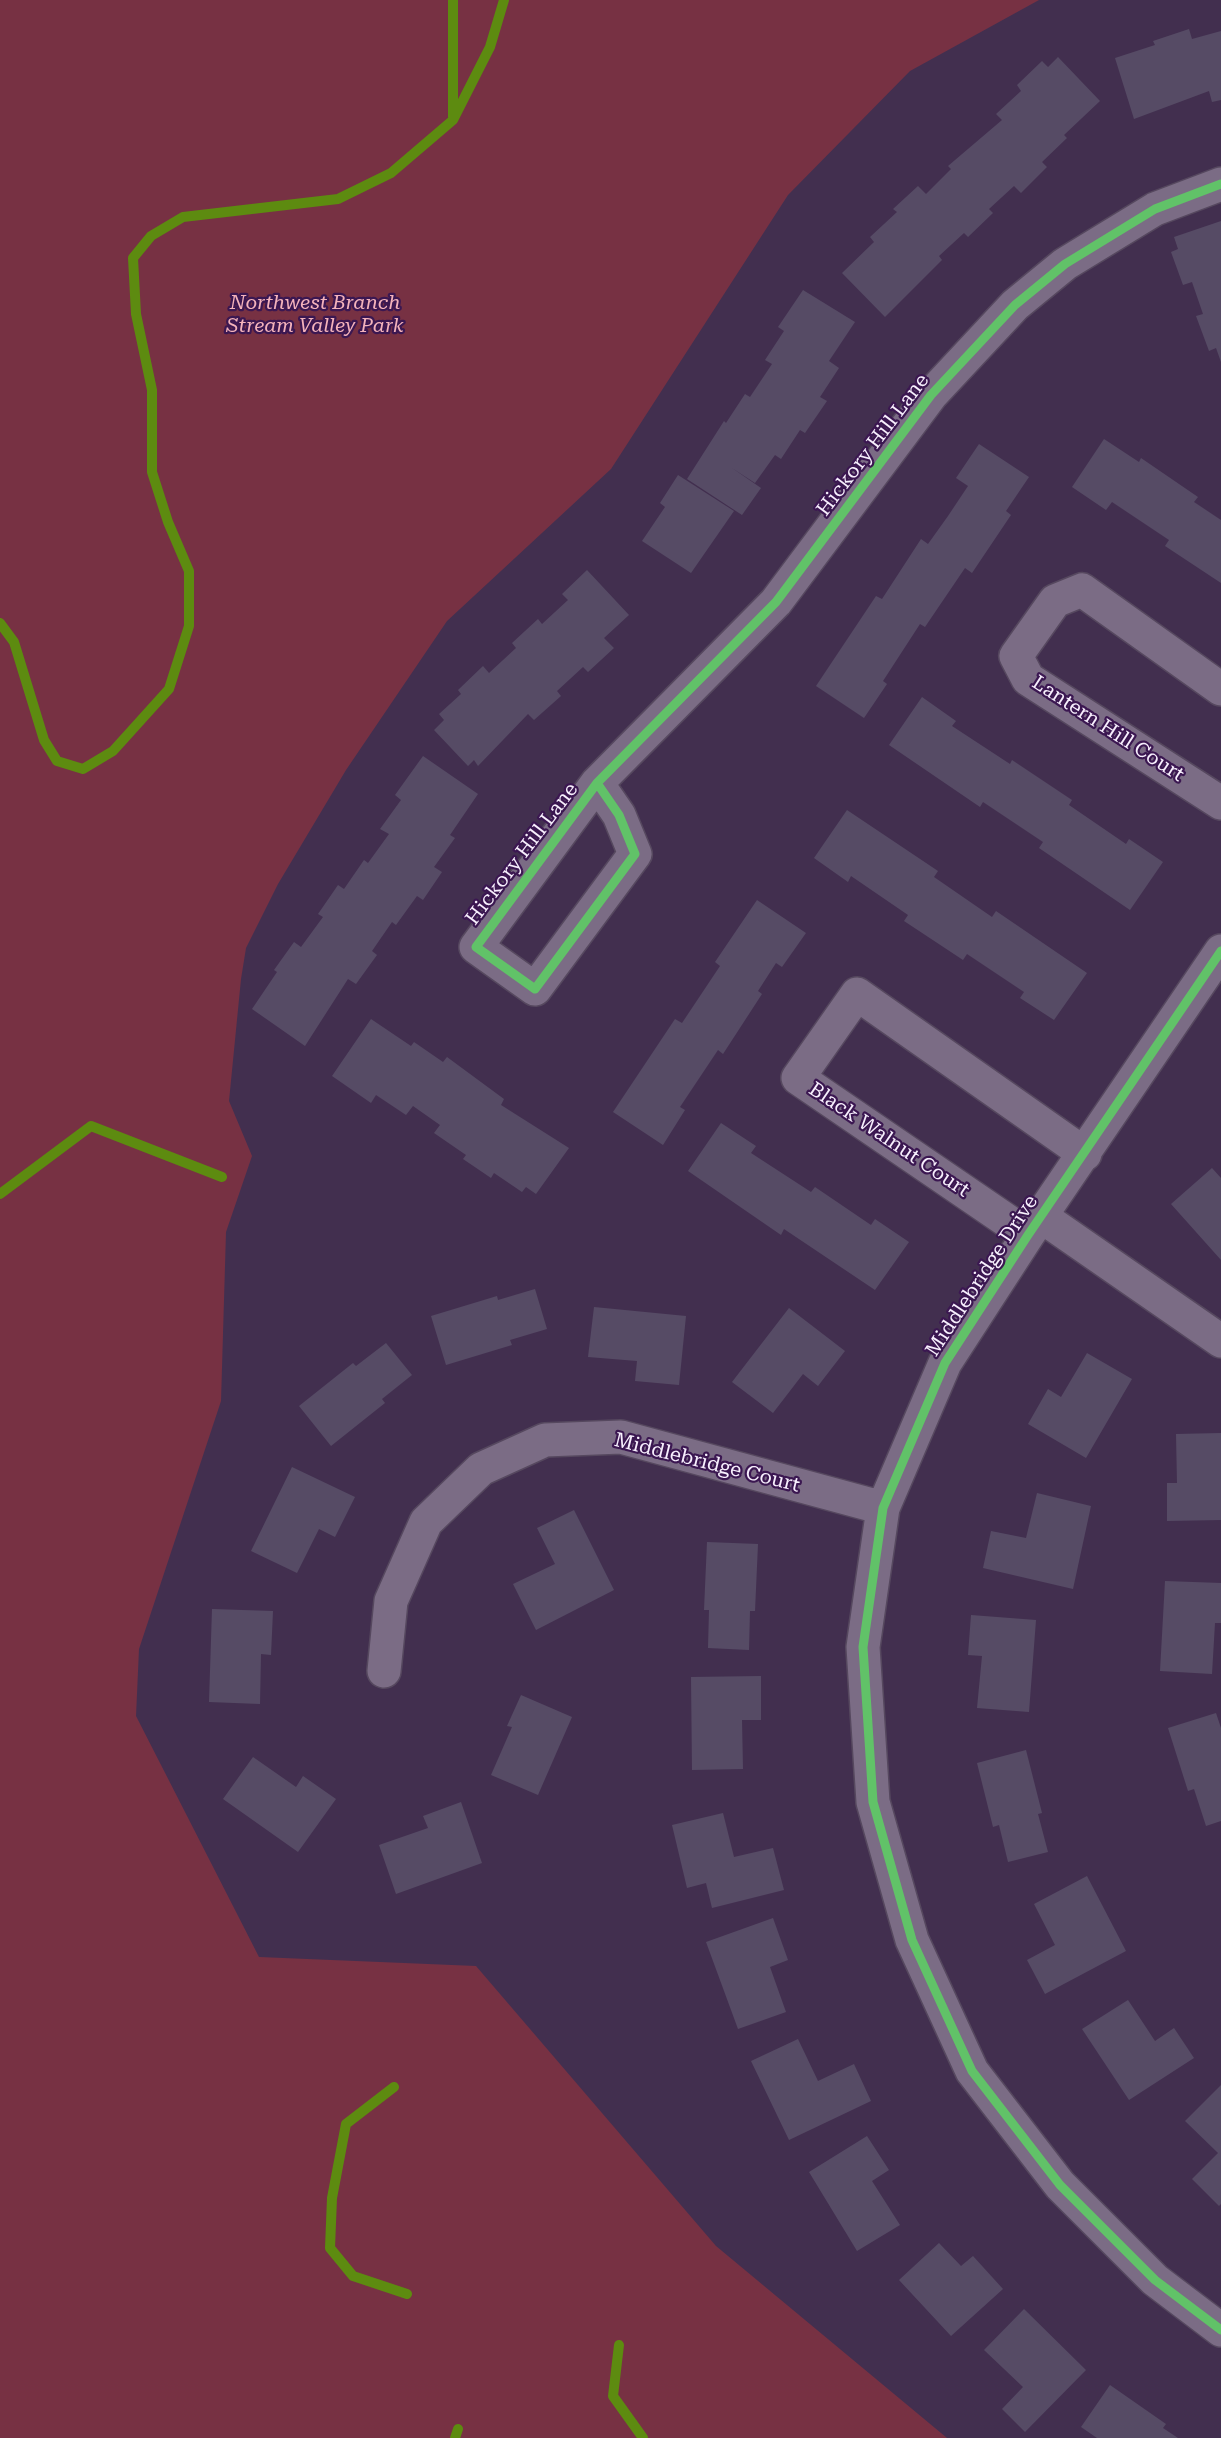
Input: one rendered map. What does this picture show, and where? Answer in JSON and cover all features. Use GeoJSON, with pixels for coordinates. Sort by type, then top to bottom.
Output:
{"type":"FeatureCollection","features":[{"type":"Feature","properties":{"kind":"street","name":"Hickory Hill Lane"},"geometry":{"type":"LineString","coordinates":[[597,783],[619,815],[635,854],[536,989],[476,947],[597,783],[776,602],[931,395],[1015,305],[1065,264],[1155,209],[1221,184]]}},
{"type":"Feature","properties":{"kind":"street","name":"Lantern Hill Court"},"geometry":{"type":"LineString","coordinates":[[1221,689],[1082,590],[1055,600],[1017,656],[1028,679],[1221,803]]}},
{"type":"Feature","properties":{"kind":"street","name":"Middlebridge Drive"},"geometry":{"type":"LineString","coordinates":[[1221,951],[945,1363],[883,1508],[863,1647],[873,1802],[912,1940],[972,2071],[1060,2185],[1155,2280],[1221,2330]]}},
{"type":"Feature","properties":{"kind":"street","name":"Black Walnut Court"},"geometry":{"type":"LineString","coordinates":[[1035,1226],[798,1078],[857,993],[1085,1154]]}},
{"type":"Feature","properties":{"kind":"street"},"geometry":{"type":"LineString","coordinates":[[1035,1226],[1221,1341]]}},
{"type":"Feature","properties":{"kind":"street","name":"Middlebridge Court"},"geometry":{"type":"LineString","coordinates":[[384,1671],[391,1602],[426,1522],[482,1469],[545,1440],[621,1437],[883,1508]]}},
{"type":"Feature","properties":{"kind":"green space","name":"Northwest Branch Stream Valley Park"},"geometry":{"type":"Polygon","coordinates":[[[0,0],[1039,0],[910,71],[788,195],[611,469],[447,621],[346,770],[278,884],[246,948],[241,979],[229,1101],[252,1156],[226,1232],[221,1401],[139,1649],[136,1716],[259,1957],[476,1966],[716,2246],[947,2438],[0,2438],[0,0]]]}},
{"type":"Feature","properties":{"kind":"building"},"geometry":{"type":"Polygon","coordinates":[[[1189,29],[1192,39],[1221,31],[1221,100],[1212,102],[1209,91],[1134,119],[1115,58],[1155,45],[1153,41],[1189,29]]]}},
{"type":"Feature","properties":{"kind":"building"},"geometry":{"type":"Polygon","coordinates":[[[1058,57],[1100,101],[1064,135],[1067,138],[1042,162],[1047,167],[1021,193],[1014,186],[989,209],[993,213],[968,237],[964,233],[939,256],[942,260],[885,317],[842,273],[874,242],[870,237],[897,212],[893,209],[918,186],[926,194],[951,169],[948,166],[1002,120],[996,114],[1021,91],[1017,85],[1042,61],[1048,67],[1058,57]]]}},
{"type":"Feature","properties":{"kind":"building"},"geometry":{"type":"Polygon","coordinates":[[[1221,221],[1221,362],[1216,348],[1209,351],[1196,316],[1203,314],[1192,282],[1183,285],[1171,252],[1178,249],[1174,237],[1221,221]]]}},
{"type":"Feature","properties":{"kind":"building"},"geometry":{"type":"Polygon","coordinates":[[[803,290],[855,322],[829,361],[839,368],[820,397],[827,401],[805,433],[800,430],[781,459],[775,455],[755,483],[732,468],[761,488],[742,515],[687,479],[724,421],[726,423],[745,394],[750,397],[772,364],[765,360],[784,331],[778,327],[803,290]]]}},
{"type":"Feature","properties":{"kind":"building"},"geometry":{"type":"Polygon","coordinates":[[[1104,439],[1139,462],[1141,458],[1198,497],[1194,502],[1221,520],[1221,583],[1165,546],[1169,540],[1112,502],[1106,510],[1072,487],[1104,439]]]}},
{"type":"Feature","properties":{"kind":"building"},"geometry":{"type":"Polygon","coordinates":[[[979,444],[1029,477],[1006,511],[1011,515],[972,573],[965,568],[925,627],[920,624],[883,681],[887,684],[864,718],[816,686],[876,596],[882,599],[921,539],[928,544],[948,516],[968,486],[956,478],[979,444]]]}},
{"type":"Feature","properties":{"kind":"building"},"geometry":{"type":"Polygon","coordinates":[[[678,475],[734,511],[691,573],[642,541],[665,507],[660,503],[678,475]]]}},
{"type":"Feature","properties":{"kind":"building"},"geometry":{"type":"Polygon","coordinates":[[[587,570],[629,615],[604,638],[614,648],[588,672],[583,667],[557,691],[561,696],[534,720],[528,714],[478,766],[474,760],[468,766],[434,730],[444,720],[439,714],[461,694],[458,690],[483,666],[489,673],[516,648],[512,643],[538,619],[542,624],[568,600],[562,594],[587,570]]]}},
{"type":"Feature","properties":{"kind":"building"},"geometry":{"type":"Polygon","coordinates":[[[922,697],[956,721],[952,726],[1010,764],[1012,760],[1072,800],[1069,805],[1126,844],[1129,839],[1163,862],[1130,910],[1039,848],[1043,842],[983,802],[980,807],[889,745],[922,697]]]}},
{"type":"Feature","properties":{"kind":"building"},"geometry":{"type":"Polygon","coordinates":[[[423,756],[478,794],[450,835],[455,838],[434,867],[442,872],[423,900],[417,896],[396,925],[392,922],[372,951],[377,955],[356,984],[348,979],[305,1046],[252,1009],[277,972],[274,970],[294,942],[301,947],[323,917],[318,914],[338,885],[344,889],[364,860],[368,863],[389,834],[380,829],[401,800],[395,795],[423,756]]]}},
{"type":"Feature","properties":{"kind":"building"},"geometry":{"type":"Polygon","coordinates":[[[847,810],[938,871],[934,877],[992,917],[996,911],[1087,973],[1054,1020],[1020,998],[1024,992],[967,954],[963,960],[904,921],[908,915],[851,876],[848,882],[814,858],[847,810]]]}},
{"type":"Feature","properties":{"kind":"building"},"geometry":{"type":"Polygon","coordinates":[[[757,900],[806,933],[782,967],[776,963],[758,991],[762,994],[723,1054],[718,1050],[680,1107],[685,1110],[663,1145],[613,1112],[675,1019],[682,1023],[720,966],[715,962],[757,900]]]}},
{"type":"Feature","properties":{"kind":"building"},"geometry":{"type":"Polygon","coordinates":[[[371,1019],[411,1046],[414,1042],[443,1062],[447,1057],[504,1099],[501,1105],[569,1148],[536,1194],[526,1187],[522,1192],[494,1173],[491,1178],[463,1159],[466,1155],[434,1133],[440,1125],[413,1106],[406,1115],[376,1095],[371,1103],[332,1076],[371,1019]]]}},
{"type":"Feature","properties":{"kind":"building"},"geometry":{"type":"Polygon","coordinates":[[[721,1123],[756,1146],[751,1153],[811,1192],[815,1187],[871,1225],[875,1219],[909,1242],[875,1290],[784,1229],[781,1235],[688,1171],[721,1123]]]}},
{"type":"Feature","properties":{"kind":"building"},"geometry":{"type":"Polygon","coordinates":[[[1212,1168],[1221,1178],[1221,1260],[1171,1204],[1212,1168]]]}},
{"type":"Feature","properties":{"kind":"building"},"geometry":{"type":"Polygon","coordinates":[[[535,1289],[547,1329],[510,1340],[512,1345],[446,1365],[431,1316],[497,1296],[498,1300],[535,1289]]]}},
{"type":"Feature","properties":{"kind":"building"},"geometry":{"type":"Polygon","coordinates":[[[594,1307],[686,1316],[679,1385],[635,1381],[637,1361],[588,1357],[594,1307]]]}},
{"type":"Feature","properties":{"kind":"building"},"geometry":{"type":"Polygon","coordinates":[[[789,1308],[845,1351],[818,1386],[803,1374],[773,1413],[732,1382],[789,1308]]]}},
{"type":"Feature","properties":{"kind":"building"},"geometry":{"type":"Polygon","coordinates":[[[386,1343],[412,1375],[382,1399],[385,1403],[331,1446],[299,1406],[353,1363],[356,1366],[386,1343]]]}},
{"type":"Feature","properties":{"kind":"building"},"geometry":{"type":"Polygon","coordinates":[[[1087,1353],[1132,1379],[1086,1458],[1028,1424],[1048,1389],[1061,1397],[1087,1353]]]}},
{"type":"Feature","properties":{"kind":"building"},"geometry":{"type":"Polygon","coordinates":[[[1221,1433],[1221,1520],[1167,1521],[1167,1483],[1177,1483],[1176,1434],[1221,1433]]]}},
{"type":"Feature","properties":{"kind":"building"},"geometry":{"type":"Polygon","coordinates":[[[292,1467],[355,1497],[335,1537],[319,1529],[297,1573],[251,1551],[292,1467]]]}},
{"type":"Feature","properties":{"kind":"building"},"geometry":{"type":"Polygon","coordinates":[[[1037,1493],[1091,1506],[1073,1589],[983,1568],[991,1531],[1026,1538],[1037,1493]]]}},
{"type":"Feature","properties":{"kind":"building"},"geometry":{"type":"Polygon","coordinates":[[[574,1510],[614,1590],[536,1630],[513,1584],[555,1564],[537,1528],[574,1510]]]}},
{"type":"Feature","properties":{"kind":"building"},"geometry":{"type":"Polygon","coordinates":[[[707,1542],[758,1544],[755,1611],[750,1611],[749,1650],[708,1648],[709,1610],[704,1610],[707,1542]]]}},
{"type":"Feature","properties":{"kind":"building"},"geometry":{"type":"Polygon","coordinates":[[[1165,1581],[1221,1583],[1221,1623],[1215,1623],[1212,1674],[1160,1671],[1165,1581]]]}},
{"type":"Feature","properties":{"kind":"building"},"geometry":{"type":"Polygon","coordinates":[[[212,1609],[273,1611],[271,1655],[261,1654],[260,1704],[209,1702],[212,1609]]]}},
{"type":"Feature","properties":{"kind":"building"},"geometry":{"type":"Polygon","coordinates":[[[971,1615],[1036,1620],[1029,1712],[977,1708],[982,1656],[968,1655],[971,1615]]]}},
{"type":"Feature","properties":{"kind":"building"},"geometry":{"type":"Polygon","coordinates":[[[761,1676],[761,1720],[742,1720],[743,1769],[692,1770],[691,1677],[761,1676]]]}},
{"type":"Feature","properties":{"kind":"building"},"geometry":{"type":"Polygon","coordinates":[[[521,1695],[572,1717],[538,1795],[491,1775],[512,1727],[507,1726],[521,1695]]]}},
{"type":"Feature","properties":{"kind":"building"},"geometry":{"type":"Polygon","coordinates":[[[1216,1713],[1221,1728],[1221,1821],[1206,1826],[1194,1789],[1188,1791],[1168,1728],[1216,1713]]]}},
{"type":"Feature","properties":{"kind":"building"},"geometry":{"type":"Polygon","coordinates":[[[1026,1750],[1042,1813],[1038,1814],[1048,1852],[1008,1862],[999,1825],[993,1827],[977,1763],[1026,1750]]]}},
{"type":"Feature","properties":{"kind":"building"},"geometry":{"type":"Polygon","coordinates":[[[253,1757],[296,1787],[303,1776],[336,1799],[298,1852],[223,1799],[253,1757]]]}},
{"type":"Feature","properties":{"kind":"building"},"geometry":{"type":"Polygon","coordinates":[[[461,1802],[482,1863],[396,1894],[379,1845],[428,1828],[423,1816],[461,1802]]]}},
{"type":"Feature","properties":{"kind":"building"},"geometry":{"type":"Polygon","coordinates":[[[723,1813],[734,1857],[773,1848],[784,1890],[712,1908],[706,1883],[687,1888],[672,1825],[723,1813]]]}},
{"type":"Feature","properties":{"kind":"building"},"geometry":{"type":"Polygon","coordinates":[[[1087,1876],[1126,1951],[1045,1994],[1027,1960],[1055,1945],[1034,1904],[1087,1876]]]}},
{"type":"Feature","properties":{"kind":"building"},"geometry":{"type":"Polygon","coordinates":[[[773,1918],[788,1960],[770,1967],[786,2012],[738,2029],[706,1942],[773,1918]]]}},
{"type":"Feature","properties":{"kind":"building"},"geometry":{"type":"Polygon","coordinates":[[[1128,2000],[1155,2041],[1174,2028],[1194,2058],[1129,2100],[1082,2029],[1128,2000]]]}},
{"type":"Feature","properties":{"kind":"building"},"geometry":{"type":"Polygon","coordinates":[[[798,2039],[818,2081],[854,2064],[871,2101],[789,2140],[751,2061],[798,2039]]]}},
{"type":"Feature","properties":{"kind":"building"},"geometry":{"type":"Polygon","coordinates":[[[1221,2085],[1221,2204],[1219,2206],[1192,2179],[1218,2153],[1185,2121],[1221,2085]]]}},
{"type":"Feature","properties":{"kind":"building"},"geometry":{"type":"Polygon","coordinates":[[[867,2136],[889,2170],[872,2181],[900,2225],[857,2251],[809,2172],[867,2136]]]}},
{"type":"Feature","properties":{"kind":"building"},"geometry":{"type":"Polygon","coordinates":[[[939,2243],[961,2266],[973,2256],[1003,2289],[951,2336],[899,2280],[939,2243]]]}},
{"type":"Feature","properties":{"kind":"building"},"geometry":{"type":"Polygon","coordinates":[[[1024,2309],[1086,2370],[1025,2432],[1002,2409],[1023,2387],[984,2350],[1024,2309]]]}},
{"type":"Feature","properties":{"kind":"building"},"geometry":{"type":"Polygon","coordinates":[[[1110,2385],[1166,2424],[1163,2428],[1178,2438],[1097,2438],[1081,2427],[1110,2385]]]}},
{"type":"Feature","properties":{"kind":"waterway"},"geometry":{"type":"LineString","coordinates":[[453,0],[453,117]]}},
{"type":"Feature","properties":{"kind":"waterway"},"geometry":{"type":"LineString","coordinates":[[0,623],[14,642],[44,740],[57,761],[83,769],[113,751],[169,689],[189,626],[189,571],[168,522],[152,472],[152,390],[136,314],[133,258],[151,236],[183,217],[338,199],[391,173],[453,120],[490,47],[504,0]]}},
{"type":"Feature","properties":{"kind":"waterway"},"geometry":{"type":"LineString","coordinates":[[0,1194],[91,1126],[222,1177]]}},
{"type":"Feature","properties":{"kind":"waterway"},"geometry":{"type":"LineString","coordinates":[[394,2087],[346,2124],[332,2198],[330,2248],[353,2276],[407,2294]]}},
{"type":"Feature","properties":{"kind":"waterway"},"geometry":{"type":"LineString","coordinates":[[619,2345],[613,2396],[643,2438]]}},
{"type":"Feature","properties":{"kind":"waterway"},"geometry":{"type":"LineString","coordinates":[[455,2438],[458,2429]]}},
{"type":"Feature","properties":{"kind":"cycle path"},"geometry":{"type":"LineString","coordinates":[[597,783],[619,815],[635,854],[535,989],[476,947],[597,783],[776,602],[931,395],[1015,305],[1065,264],[1155,209],[1221,184]]}},
{"type":"Feature","properties":{"kind":"cycle path"},"geometry":{"type":"LineString","coordinates":[[1221,951],[1028,1235],[945,1363],[883,1508],[863,1647],[873,1802],[912,1940],[972,2071],[1060,2185],[1155,2280],[1221,2330]]}}]}
